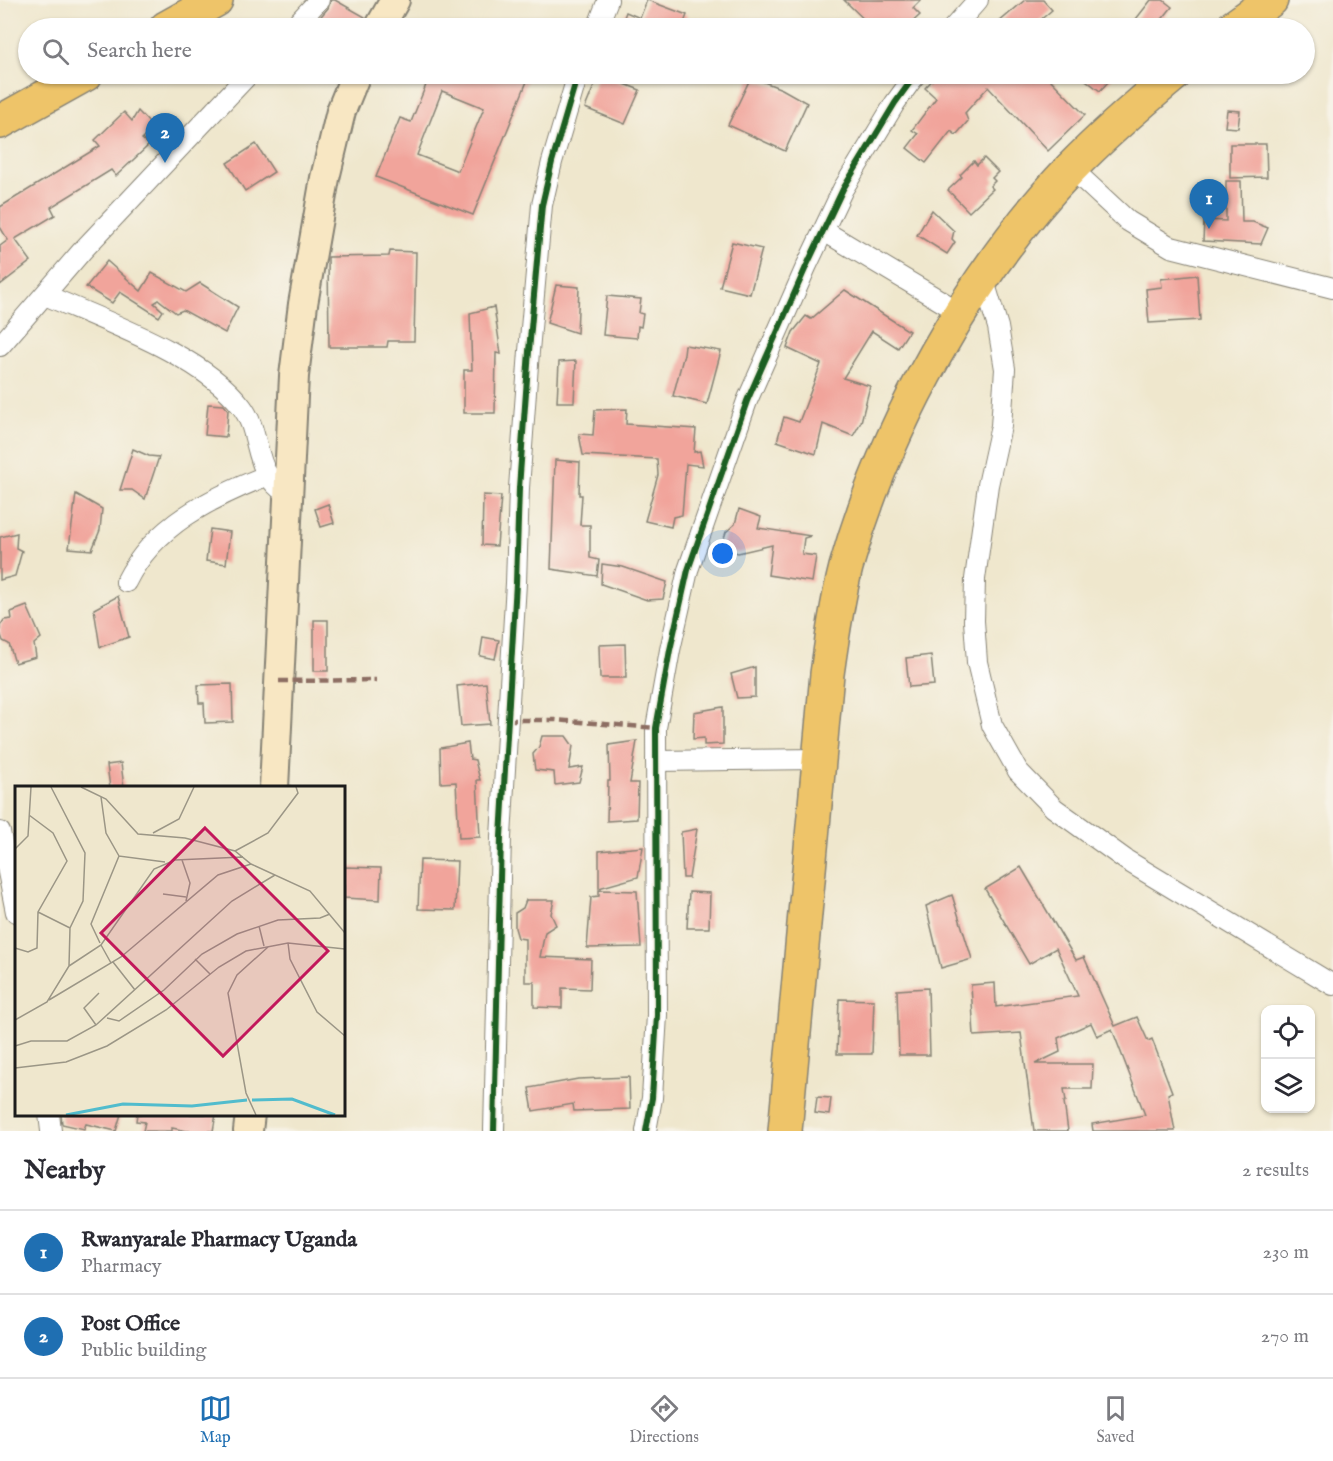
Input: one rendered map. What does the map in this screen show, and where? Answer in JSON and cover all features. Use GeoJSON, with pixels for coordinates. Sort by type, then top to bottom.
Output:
{"type":"FeatureCollection","features":[{"type":"Feature","properties":{"kind":"highway"},"geometry":{"type":"LineString","coordinates":[[184,18],[216,0]]}},
{"type":"Feature","properties":{"kind":"highway"},"geometry":{"type":"LineString","coordinates":[[1246,18],[1271,0]]}},
{"type":"Feature","properties":{"kind":"highway"},"geometry":{"type":"LineString","coordinates":[[0,122],[68,84]]}},
{"type":"Feature","properties":{"kind":"highway"},"geometry":{"type":"LineString","coordinates":[[785,1131],[827,674],[835,618],[846,568],[868,499],[916,392],[983,278],[1038,205],[1071,168],[1116,123],[1163,84]]}},
{"type":"Feature","properties":{"kind":"street"},"geometry":{"type":"LineString","coordinates":[[302,18],[319,0]]}},
{"type":"Feature","properties":{"kind":"street"},"geometry":{"type":"LineString","coordinates":[[385,18],[395,0]]}},
{"type":"Feature","properties":{"kind":"street"},"geometry":{"type":"LineString","coordinates":[[601,18],[608,0]]}},
{"type":"Feature","properties":{"kind":"street"},"geometry":{"type":"LineString","coordinates":[[962,18],[978,0]]}},
{"type":"Feature","properties":{"kind":"street"},"geometry":{"type":"LineString","coordinates":[[0,346],[82,251],[240,84]]}},
{"type":"Feature","properties":{"kind":"street"},"geometry":{"type":"LineString","coordinates":[[274,786],[290,497],[294,376],[303,304],[325,178],[341,111],[352,84]]}},
{"type":"Feature","properties":{"kind":"street"},"geometry":{"type":"LineString","coordinates":[[494,1131],[501,837],[516,583],[519,488],[529,351],[542,205],[575,84]]}},
{"type":"Feature","properties":{"kind":"street"},"geometry":{"type":"LineString","coordinates":[[646,1131],[652,1098],[657,1015],[657,729],[661,696],[688,570],[747,401],[763,362],[848,179],[909,84]]}},
{"type":"Feature","properties":{"kind":"street"},"geometry":{"type":"LineString","coordinates":[[1071,168],[1128,221],[1171,248],[1333,288]]}},
{"type":"Feature","properties":{"kind":"street"},"geometry":{"type":"LineString","coordinates":[[824,231],[961,313]]}},
{"type":"Feature","properties":{"kind":"street"},"geometry":{"type":"LineString","coordinates":[[983,278],[998,327],[1005,369],[1001,426],[988,485],[975,579],[974,621],[977,662],[992,725],[1018,771],[1054,808],[1126,860],[1333,985]]}},
{"type":"Feature","properties":{"kind":"street"},"geometry":{"type":"LineString","coordinates":[[45,295],[136,335],[213,378],[234,397],[248,416],[267,475],[290,497]]}},
{"type":"Feature","properties":{"kind":"street"},"geometry":{"type":"LineString","coordinates":[[126,582],[135,564],[150,545],[179,520],[204,504],[267,475]]}},
{"type":"Feature","properties":{"kind":"street"},"geometry":{"type":"LineString","coordinates":[[656,761],[819,759]]}},
{"type":"Feature","properties":{"kind":"street"},"geometry":{"type":"LineString","coordinates":[[0,832],[15,907]]}},
{"type":"Feature","properties":{"kind":"street"},"geometry":{"type":"LineString","coordinates":[[49,1116],[51,1131]]}},
{"type":"Feature","properties":{"kind":"street"},"geometry":{"type":"LineString","coordinates":[[248,1131],[250,1116]]}},
{"type":"Feature","properties":{"kind":"building"},"geometry":{"type":"Polygon","coordinates":[[[331,0],[335,0],[365,17],[320,18],[331,0]]]}},
{"type":"Feature","properties":{"kind":"building"},"geometry":{"type":"Polygon","coordinates":[[[647,0],[687,15],[686,18],[640,18],[647,0]]]}},
{"type":"Feature","properties":{"kind":"building"},"geometry":{"type":"Polygon","coordinates":[[[844,0],[921,0],[913,8],[920,15],[917,18],[863,18],[844,0]]]}},
{"type":"Feature","properties":{"kind":"building"},"geometry":{"type":"Polygon","coordinates":[[[1025,0],[1043,0],[1052,10],[1043,18],[1004,18],[1025,0]]]}},
{"type":"Feature","properties":{"kind":"building"},"geometry":{"type":"Polygon","coordinates":[[[1151,0],[1163,0],[1172,7],[1163,18],[1137,18],[1151,0]]]}},
{"type":"Feature","properties":{"kind":"building"},"geometry":{"type":"Polygon","coordinates":[[[626,12],[640,18],[624,18],[626,12]]]}},
{"type":"Feature","properties":{"kind":"building"},"geometry":{"type":"Polygon","coordinates":[[[423,84],[526,84],[473,215],[376,177],[400,118],[411,122],[426,85],[423,84]],[[442,91],[417,155],[458,171],[484,108],[442,91]]]}},
{"type":"Feature","properties":{"kind":"building"},"geometry":{"type":"Polygon","coordinates":[[[595,84],[625,84],[640,90],[625,124],[585,108],[595,84]]]}},
{"type":"Feature","properties":{"kind":"building"},"geometry":{"type":"Polygon","coordinates":[[[748,84],[769,84],[807,103],[785,151],[728,125],[748,84]]]}},
{"type":"Feature","properties":{"kind":"building"},"geometry":{"type":"Polygon","coordinates":[[[929,84],[1055,84],[1085,115],[1048,151],[988,87],[965,113],[968,121],[956,135],[951,131],[926,163],[907,148],[918,134],[912,130],[936,98],[925,88],[929,84]]]}},
{"type":"Feature","properties":{"kind":"building"},"geometry":{"type":"Polygon","coordinates":[[[1091,84],[1106,84],[1100,91],[1091,84]]]}},
{"type":"Feature","properties":{"kind":"building"},"geometry":{"type":"Polygon","coordinates":[[[1227,110],[1240,111],[1238,128],[1225,127],[1227,110]]]}},
{"type":"Feature","properties":{"kind":"building"},"geometry":{"type":"Polygon","coordinates":[[[138,111],[154,128],[142,139],[149,145],[116,176],[111,170],[51,207],[55,215],[15,239],[31,261],[0,285],[0,246],[8,240],[0,227],[0,207],[100,146],[95,140],[124,112],[132,121],[138,111]]]}},
{"type":"Feature","properties":{"kind":"building"},"geometry":{"type":"Polygon","coordinates":[[[256,144],[274,172],[245,191],[227,163],[256,144]]]}},
{"type":"Feature","properties":{"kind":"building"},"geometry":{"type":"Polygon","coordinates":[[[1230,144],[1266,144],[1267,177],[1230,178],[1230,144]]]}},
{"type":"Feature","properties":{"kind":"building"},"geometry":{"type":"Polygon","coordinates":[[[984,158],[998,172],[992,178],[995,181],[990,186],[993,189],[969,212],[948,190],[974,161],[977,165],[984,158]]]}},
{"type":"Feature","properties":{"kind":"building"},"geometry":{"type":"Polygon","coordinates":[[[1226,181],[1241,181],[1242,222],[1253,222],[1268,228],[1261,244],[1203,241],[1204,220],[1226,221],[1226,181]]]}},
{"type":"Feature","properties":{"kind":"building"},"geometry":{"type":"Polygon","coordinates":[[[932,210],[954,231],[952,239],[955,242],[947,254],[917,235],[932,210]]]}},
{"type":"Feature","properties":{"kind":"building"},"geometry":{"type":"Polygon","coordinates":[[[732,242],[762,249],[750,294],[720,287],[732,242]]]}},
{"type":"Feature","properties":{"kind":"building"},"geometry":{"type":"Polygon","coordinates":[[[390,251],[416,252],[414,341],[388,341],[387,347],[329,347],[328,257],[389,256],[390,251]]]}},
{"type":"Feature","properties":{"kind":"building"},"geometry":{"type":"Polygon","coordinates":[[[107,261],[141,291],[152,273],[186,292],[200,283],[238,307],[225,333],[183,310],[176,313],[159,300],[154,303],[163,311],[159,317],[120,292],[112,303],[86,287],[107,261]]]}},
{"type":"Feature","properties":{"kind":"building"},"geometry":{"type":"Polygon","coordinates":[[[1197,275],[1200,320],[1149,323],[1146,289],[1162,287],[1161,279],[1197,275]]]}},
{"type":"Feature","properties":{"kind":"building"},"geometry":{"type":"Polygon","coordinates":[[[556,285],[579,287],[577,333],[547,323],[556,285]]]}},
{"type":"Feature","properties":{"kind":"building"},"geometry":{"type":"Polygon","coordinates":[[[845,290],[909,331],[898,348],[872,331],[843,378],[870,386],[861,422],[853,436],[823,424],[816,454],[777,441],[784,417],[799,422],[821,364],[787,348],[793,332],[806,316],[811,319],[845,290]]]}},
{"type":"Feature","properties":{"kind":"building"},"geometry":{"type":"Polygon","coordinates":[[[607,296],[641,299],[639,313],[643,314],[641,327],[638,326],[637,338],[603,335],[607,296]]]}},
{"type":"Feature","properties":{"kind":"building"},"geometry":{"type":"Polygon","coordinates":[[[494,307],[501,354],[496,353],[495,413],[464,413],[464,370],[472,370],[470,313],[494,307]]]}},
{"type":"Feature","properties":{"kind":"building"},"geometry":{"type":"Polygon","coordinates":[[[685,345],[721,351],[707,404],[673,396],[685,345]]]}},
{"type":"Feature","properties":{"kind":"building"},"geometry":{"type":"Polygon","coordinates":[[[576,361],[574,402],[557,402],[559,362],[576,361]]]}},
{"type":"Feature","properties":{"kind":"building"},"geometry":{"type":"Polygon","coordinates":[[[208,404],[224,405],[228,410],[226,437],[205,435],[208,404]]]}},
{"type":"Feature","properties":{"kind":"building"},"geometry":{"type":"Polygon","coordinates":[[[627,409],[626,424],[696,429],[694,452],[700,451],[703,466],[686,464],[682,515],[673,517],[671,527],[645,521],[658,475],[657,459],[583,455],[579,434],[593,435],[595,410],[627,409]]]}},
{"type":"Feature","properties":{"kind":"building"},"geometry":{"type":"Polygon","coordinates":[[[133,449],[149,456],[159,457],[145,499],[132,490],[120,490],[133,449]]]}},
{"type":"Feature","properties":{"kind":"building"},"geometry":{"type":"Polygon","coordinates":[[[555,460],[580,462],[579,495],[582,495],[580,525],[590,525],[590,558],[599,560],[597,576],[551,569],[555,460]]]}},
{"type":"Feature","properties":{"kind":"building"},"geometry":{"type":"Polygon","coordinates":[[[76,494],[102,509],[100,530],[92,550],[69,548],[76,494]]]}},
{"type":"Feature","properties":{"kind":"building"},"geometry":{"type":"Polygon","coordinates":[[[483,495],[501,496],[497,546],[482,545],[483,495]]]}},
{"type":"Feature","properties":{"kind":"building"},"geometry":{"type":"Polygon","coordinates":[[[328,504],[334,523],[321,527],[315,509],[328,504]]]}},
{"type":"Feature","properties":{"kind":"building"},"geometry":{"type":"Polygon","coordinates":[[[739,509],[761,517],[758,528],[811,536],[804,538],[802,554],[816,556],[812,582],[768,575],[772,545],[738,553],[721,548],[726,532],[735,524],[739,509]]]}},
{"type":"Feature","properties":{"kind":"building"},"geometry":{"type":"Polygon","coordinates":[[[210,529],[230,532],[226,564],[206,561],[210,529]]]}},
{"type":"Feature","properties":{"kind":"building"},"geometry":{"type":"Polygon","coordinates":[[[17,533],[16,548],[22,551],[15,576],[0,580],[0,537],[17,533]]]}},
{"type":"Feature","properties":{"kind":"building"},"geometry":{"type":"Polygon","coordinates":[[[602,564],[623,567],[667,582],[663,599],[647,600],[601,584],[602,564]]]}},
{"type":"Feature","properties":{"kind":"building"},"geometry":{"type":"Polygon","coordinates":[[[118,596],[129,637],[100,647],[94,609],[118,596]]]}},
{"type":"Feature","properties":{"kind":"building"},"geometry":{"type":"Polygon","coordinates":[[[27,606],[41,638],[34,644],[36,657],[15,663],[9,644],[3,641],[0,626],[4,620],[12,619],[11,612],[27,606]]]}},
{"type":"Feature","properties":{"kind":"building"},"geometry":{"type":"Polygon","coordinates":[[[314,620],[328,620],[328,671],[314,671],[314,620]]]}},
{"type":"Feature","properties":{"kind":"building"},"geometry":{"type":"Polygon","coordinates":[[[483,637],[499,640],[495,659],[480,656],[483,637]]]}},
{"type":"Feature","properties":{"kind":"building"},"geometry":{"type":"Polygon","coordinates":[[[625,644],[626,678],[600,678],[599,645],[625,644]]]}},
{"type":"Feature","properties":{"kind":"building"},"geometry":{"type":"Polygon","coordinates":[[[931,655],[934,685],[909,687],[906,658],[931,655]]]}},
{"type":"Feature","properties":{"kind":"building"},"geometry":{"type":"Polygon","coordinates":[[[755,667],[755,697],[737,698],[731,674],[755,667]]]}},
{"type":"Feature","properties":{"kind":"building"},"geometry":{"type":"Polygon","coordinates":[[[486,683],[490,724],[461,726],[457,686],[486,683]]]}},
{"type":"Feature","properties":{"kind":"building"},"geometry":{"type":"Polygon","coordinates":[[[232,684],[233,722],[205,723],[204,703],[199,703],[198,685],[232,684]]]}},
{"type":"Feature","properties":{"kind":"building"},"geometry":{"type":"Polygon","coordinates":[[[723,707],[723,744],[704,745],[704,738],[693,739],[694,712],[723,707]]]}},
{"type":"Feature","properties":{"kind":"building"},"geometry":{"type":"Polygon","coordinates":[[[542,736],[566,736],[573,746],[569,769],[583,767],[579,782],[555,785],[554,772],[535,770],[533,754],[539,747],[542,736]]]}},
{"type":"Feature","properties":{"kind":"building"},"geometry":{"type":"Polygon","coordinates":[[[637,741],[630,783],[638,783],[637,819],[607,821],[608,781],[610,781],[609,745],[637,741]]]}},
{"type":"Feature","properties":{"kind":"building"},"geometry":{"type":"Polygon","coordinates":[[[468,743],[470,759],[475,760],[480,780],[477,780],[480,837],[459,838],[456,782],[441,783],[440,748],[468,743]]]}},
{"type":"Feature","properties":{"kind":"building"},"geometry":{"type":"Polygon","coordinates":[[[121,763],[124,786],[110,786],[107,765],[121,763]]]}},
{"type":"Feature","properties":{"kind":"building"},"geometry":{"type":"Polygon","coordinates":[[[697,829],[689,878],[683,878],[681,832],[697,829]]]}},
{"type":"Feature","properties":{"kind":"building"},"geometry":{"type":"Polygon","coordinates":[[[643,847],[638,877],[599,888],[599,851],[643,847]]]}},
{"type":"Feature","properties":{"kind":"building"},"geometry":{"type":"Polygon","coordinates":[[[420,860],[457,861],[455,910],[418,909],[420,860]]]}},
{"type":"Feature","properties":{"kind":"building"},"geometry":{"type":"Polygon","coordinates":[[[345,867],[381,868],[380,900],[345,898],[345,867]]]}},
{"type":"Feature","properties":{"kind":"building"},"geometry":{"type":"Polygon","coordinates":[[[1021,867],[1076,960],[1084,957],[1115,1026],[1137,1017],[1148,1041],[1152,1039],[1172,1092],[1168,1094],[1175,1131],[1093,1131],[1092,1124],[1145,1115],[1112,1029],[1097,1036],[1091,1023],[1058,1038],[1060,1052],[1035,1064],[1093,1064],[1092,1089],[1064,1089],[1068,1131],[1034,1131],[1021,1033],[974,1036],[971,985],[995,983],[996,1007],[1078,996],[1056,948],[1029,964],[985,889],[1021,867]]]}},
{"type":"Feature","properties":{"kind":"building"},"geometry":{"type":"Polygon","coordinates":[[[599,890],[637,891],[641,947],[587,948],[591,897],[599,896],[599,890]]]}},
{"type":"Feature","properties":{"kind":"building"},"geometry":{"type":"Polygon","coordinates":[[[689,892],[710,893],[709,928],[687,928],[689,892]]]}},
{"type":"Feature","properties":{"kind":"building"},"geometry":{"type":"Polygon","coordinates":[[[952,895],[972,959],[941,968],[926,906],[952,895]]]}},
{"type":"Feature","properties":{"kind":"building"},"geometry":{"type":"Polygon","coordinates":[[[526,900],[554,900],[551,914],[556,925],[545,932],[540,957],[591,959],[590,989],[562,988],[562,1008],[534,1007],[534,982],[525,982],[525,939],[518,938],[515,913],[523,908],[526,900]]]}},
{"type":"Feature","properties":{"kind":"building"},"geometry":{"type":"Polygon","coordinates":[[[928,988],[930,1055],[899,1055],[897,990],[928,988]]]}},
{"type":"Feature","properties":{"kind":"building"},"geometry":{"type":"Polygon","coordinates":[[[839,999],[874,1000],[872,1054],[837,1054],[839,999]]]}},
{"type":"Feature","properties":{"kind":"building"},"geometry":{"type":"Polygon","coordinates":[[[629,1077],[630,1109],[574,1111],[573,1104],[533,1111],[529,1088],[578,1079],[629,1077]]]}},
{"type":"Feature","properties":{"kind":"building"},"geometry":{"type":"Polygon","coordinates":[[[817,1097],[831,1098],[829,1115],[815,1113],[817,1097]]]}},
{"type":"Feature","properties":{"kind":"building"},"geometry":{"type":"Polygon","coordinates":[[[61,1116],[120,1116],[116,1131],[86,1124],[84,1129],[62,1124],[61,1116]]]}},
{"type":"Feature","properties":{"kind":"building"},"geometry":{"type":"Polygon","coordinates":[[[137,1116],[216,1116],[213,1131],[187,1131],[172,1128],[172,1131],[143,1131],[145,1122],[136,1121],[137,1116]]]}},
{"type":"Feature","properties":{"kind":"marked path"},"geometry":{"type":"LineString","coordinates":[[279,681],[376,680]]}},
{"type":"Feature","properties":{"kind":"marked path"},"geometry":{"type":"LineString","coordinates":[[507,720],[555,720],[656,728]]}},
{"type":"Feature","properties":{"kind":"cycle path"},"geometry":{"type":"LineString","coordinates":[[494,1131],[501,837],[516,583],[519,488],[529,351],[542,205],[575,84]]}},
{"type":"Feature","properties":{"kind":"cycle path"},"geometry":{"type":"LineString","coordinates":[[646,1131],[652,1098],[657,1015],[656,728],[688,570],[747,401],[806,267],[843,189],[909,84]]}},
{"type":"Feature","properties":{"kind":"place","name":"Post Office"},"geometry":{"type":"Point","coordinates":[165,163]}},
{"type":"Feature","properties":{"kind":"place","name":"Rwanyarale Pharmacy Uganda"},"geometry":{"type":"Point","coordinates":[1209,229]}}]}
